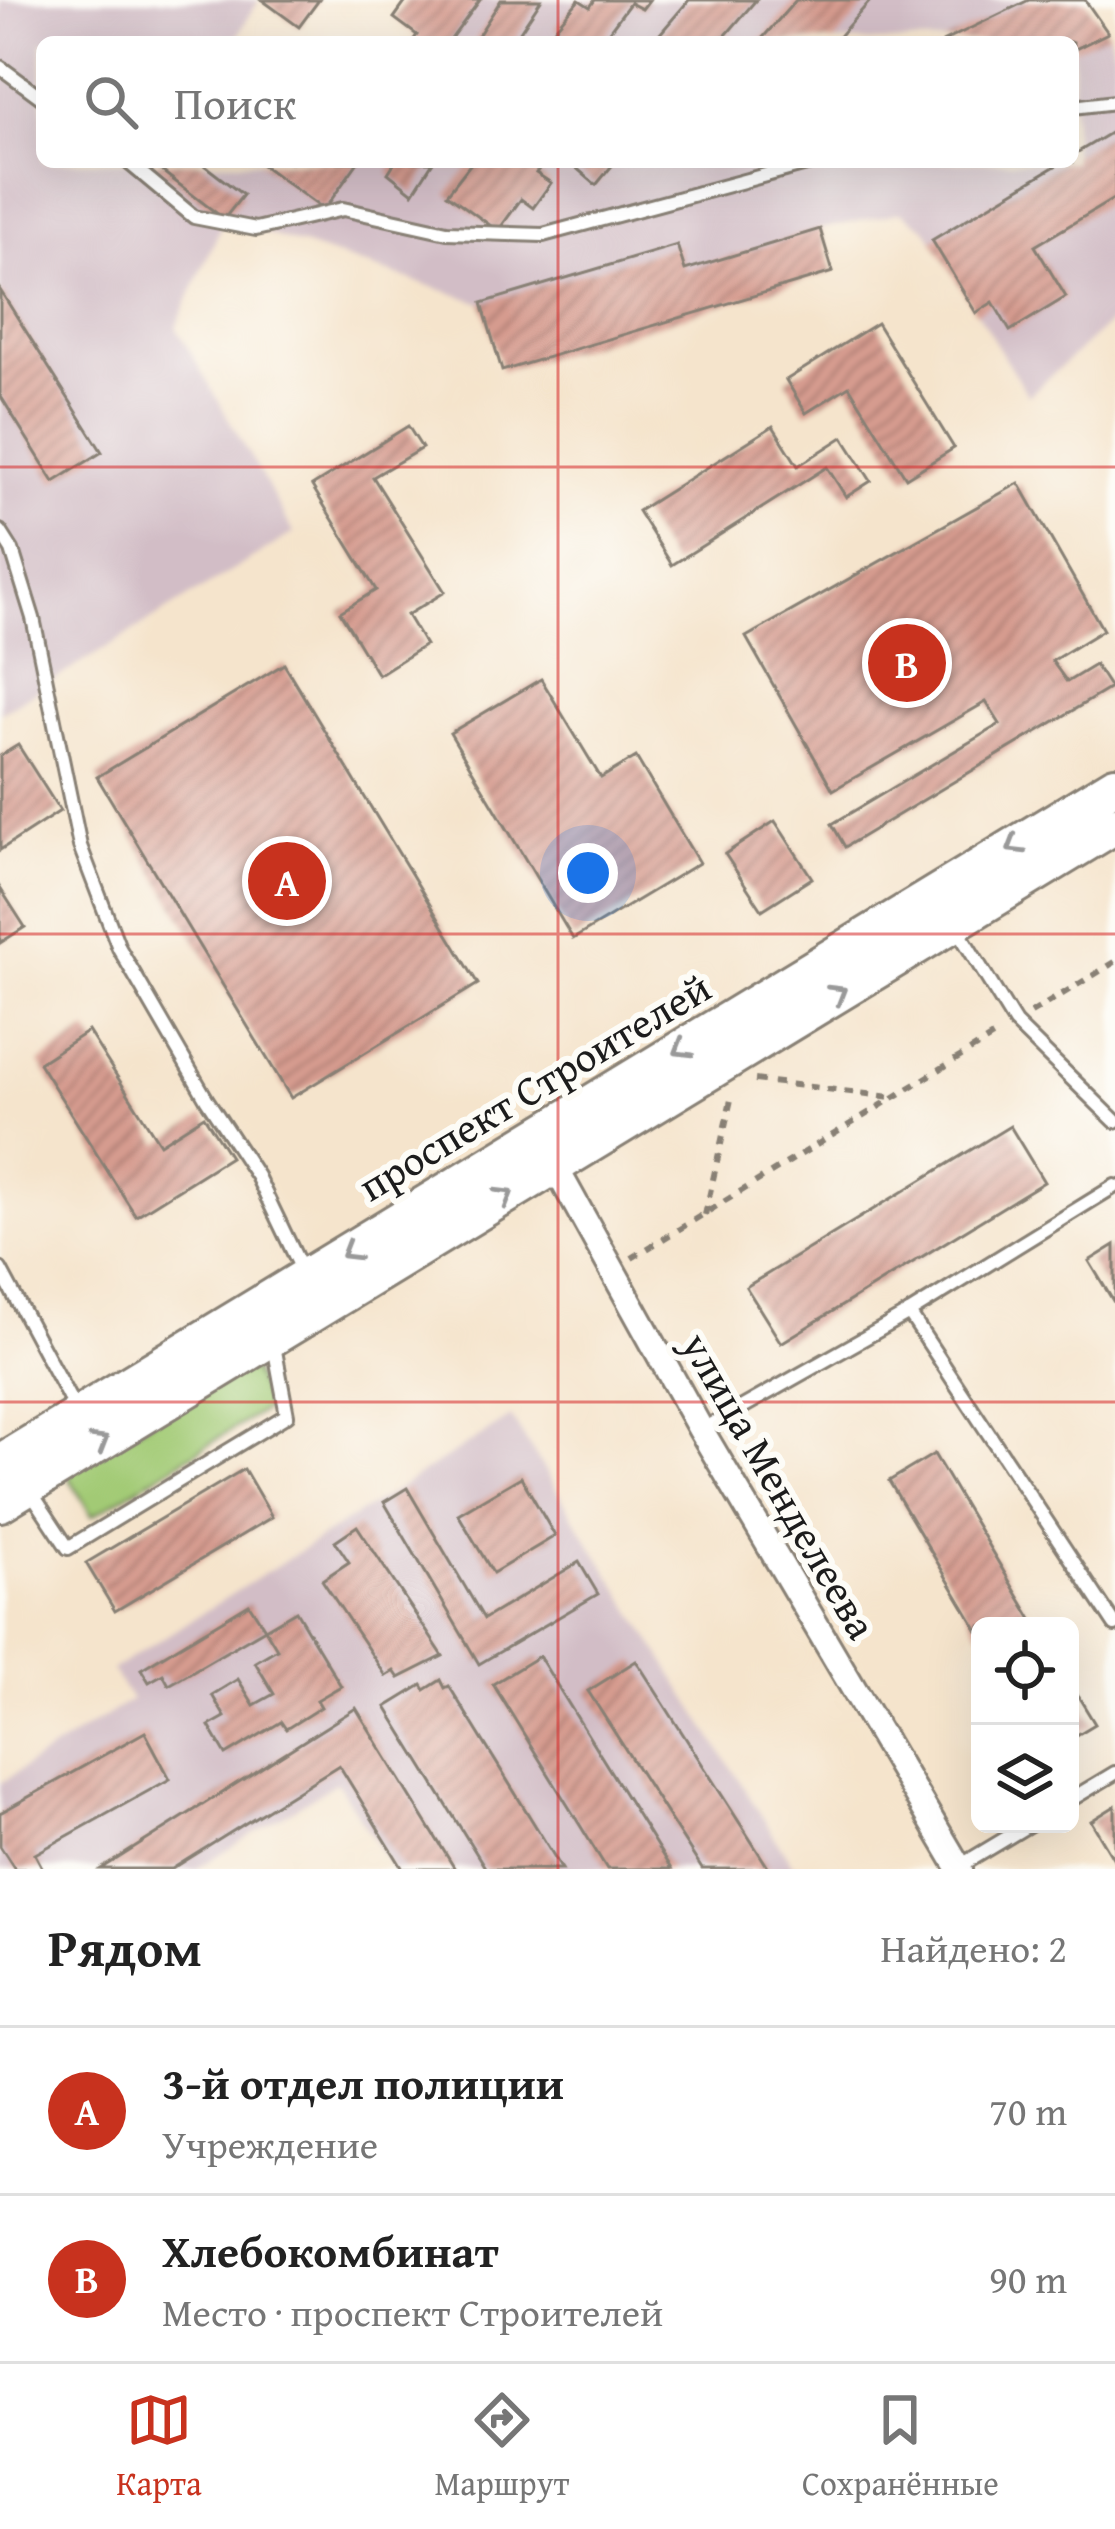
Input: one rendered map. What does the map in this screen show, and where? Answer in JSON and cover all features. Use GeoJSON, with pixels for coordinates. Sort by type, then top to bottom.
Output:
{"type":"FeatureCollection","features":[{"type":"Feature","properties":{"kind":"main road","name":"проспект Строителей"},"geometry":{"type":"LineString","coordinates":[[9,1484],[272,1337],[547,1151],[1115,785]]}},
{"type":"Feature","properties":{"kind":"main road","name":"проспект Строителей"},"geometry":{"type":"LineString","coordinates":[[9,1484],[79,1416],[306,1278],[547,1151],[953,923],[1115,825]]}},
{"type":"Feature","properties":{"kind":"street","name":"улица Менделеева"},"geometry":{"type":"LineString","coordinates":[[547,1151],[701,1430],[959,1868]]}},
{"type":"Feature","properties":{"kind":"lane"},"geometry":{"type":"LineString","coordinates":[[0,67],[36,94]]}},
{"type":"Feature","properties":{"kind":"lane"},"geometry":{"type":"LineString","coordinates":[[1079,106],[1115,102]]}},
{"type":"Feature","properties":{"kind":"lane"},"geometry":{"type":"LineString","coordinates":[[135,168],[194,217],[256,230],[343,209],[447,232],[543,235],[792,168]]}},
{"type":"Feature","properties":{"kind":"lane"},"geometry":{"type":"LineString","coordinates":[[0,531],[12,550],[33,618],[80,846],[119,948],[257,1176],[306,1278]]}},
{"type":"Feature","properties":{"kind":"lane"},"geometry":{"type":"LineString","coordinates":[[953,923],[1015,1023],[1115,1121]]}},
{"type":"Feature","properties":{"kind":"lane"},"geometry":{"type":"LineString","coordinates":[[701,1430],[909,1313],[1115,1186]]}},
{"type":"Feature","properties":{"kind":"lane"},"geometry":{"type":"LineString","coordinates":[[0,1269],[79,1416]]}},
{"type":"Feature","properties":{"kind":"lane"},"geometry":{"type":"LineString","coordinates":[[909,1313],[1115,1625]]}},
{"type":"Feature","properties":{"kind":"lane"},"geometry":{"type":"LineString","coordinates":[[9,1484],[68,1548],[287,1415],[272,1337]]}},
{"type":"Feature","properties":{"kind":"lane"},"geometry":{"type":"LineString","coordinates":[[1079,1795],[1115,1773]]}},
{"type":"Feature","properties":{"kind":"lane"},"geometry":{"type":"LineString","coordinates":[[959,1868],[1015,1833]]}},
{"type":"Feature","properties":{"kind":"path"},"geometry":{"type":"LineString","coordinates":[[611,1271],[1115,962]]}},
{"type":"Feature","properties":{"kind":"path"},"geometry":{"type":"LineString","coordinates":[[705,1215],[736,1078],[895,1097]]}},
{"type":"Feature","properties":{"kind":"shaded area"},"geometry":{"type":"Polygon","coordinates":[[[0,0],[259,0],[238,36],[36,36],[36,168],[1079,168],[1079,36],[416,36],[443,0],[1085,0],[1108,33],[1115,53],[1115,318],[1028,396],[926,229],[901,212],[820,229],[685,270],[676,245],[482,303],[224,220],[176,327],[294,533],[0,713],[0,0]]]}},
{"type":"Feature","properties":{"kind":"shaded area"},"geometry":{"type":"Polygon","coordinates":[[[511,1417],[795,1869],[392,1869],[337,1782],[196,1869],[0,1869],[0,1783],[131,1700],[112,1670],[511,1417]]]}},
{"type":"Feature","properties":{"kind":"green space"},"geometry":{"type":"Polygon","coordinates":[[[248,1362],[269,1407],[92,1516],[66,1472],[248,1362]]]}},
{"type":"Feature","properties":{"kind":"building"},"geometry":{"type":"Polygon","coordinates":[[[262,0],[319,0],[299,27],[262,0]]]}},
{"type":"Feature","properties":{"kind":"building"},"geometry":{"type":"Polygon","coordinates":[[[407,0],[480,0],[453,36],[416,36],[394,18],[407,0]]]}},
{"type":"Feature","properties":{"kind":"building"},"geometry":{"type":"Polygon","coordinates":[[[501,0],[541,0],[517,36],[478,36],[501,0]]]}},
{"type":"Feature","properties":{"kind":"building"},"geometry":{"type":"Polygon","coordinates":[[[579,0],[590,7],[595,0],[649,0],[642,9],[630,3],[605,36],[566,36],[555,28],[579,0]]]}},
{"type":"Feature","properties":{"kind":"building"},"geometry":{"type":"Polygon","coordinates":[[[689,0],[756,0],[725,36],[658,36],[689,0]]]}},
{"type":"Feature","properties":{"kind":"building"},"geometry":{"type":"Polygon","coordinates":[[[796,0],[871,0],[839,36],[764,36],[796,0]]]}},
{"type":"Feature","properties":{"kind":"building"},"geometry":{"type":"Polygon","coordinates":[[[1029,0],[1085,0],[1108,33],[1079,47],[1079,36],[954,36],[1029,0]]]}},
{"type":"Feature","properties":{"kind":"building"},"geometry":{"type":"Polygon","coordinates":[[[1115,130],[1115,198],[1035,246],[1066,297],[1010,331],[993,302],[976,313],[932,240],[1052,168],[1079,168],[1079,151],[1115,130]]]}},
{"type":"Feature","properties":{"kind":"building"},"geometry":{"type":"Polygon","coordinates":[[[158,168],[208,168],[243,195],[224,219],[158,168]]]}},
{"type":"Feature","properties":{"kind":"building"},"geometry":{"type":"Polygon","coordinates":[[[266,168],[354,168],[324,210],[266,168]]]}},
{"type":"Feature","properties":{"kind":"building"},"geometry":{"type":"Polygon","coordinates":[[[391,168],[429,168],[413,193],[388,173],[391,168]]]}},
{"type":"Feature","properties":{"kind":"building"},"geometry":{"type":"Polygon","coordinates":[[[467,168],[540,168],[536,173],[551,183],[533,208],[521,199],[498,231],[447,194],[467,168]]]}},
{"type":"Feature","properties":{"kind":"building"},"geometry":{"type":"Polygon","coordinates":[[[576,168],[610,168],[596,185],[576,168]]]}},
{"type":"Feature","properties":{"kind":"building"},"geometry":{"type":"Polygon","coordinates":[[[820,229],[833,272],[502,371],[482,303],[677,245],[685,270],[820,229]]]}},
{"type":"Feature","properties":{"kind":"building"},"geometry":{"type":"Polygon","coordinates":[[[0,290],[102,452],[54,482],[0,395],[0,290]]]}},
{"type":"Feature","properties":{"kind":"building"},"geometry":{"type":"Polygon","coordinates":[[[877,323],[954,448],[906,478],[849,386],[806,413],[786,380],[877,323]]]}},
{"type":"Feature","properties":{"kind":"building"},"geometry":{"type":"Polygon","coordinates":[[[408,426],[422,448],[373,477],[445,592],[407,615],[425,645],[378,675],[340,612],[376,590],[312,486],[408,426]]]}},
{"type":"Feature","properties":{"kind":"building"},"geometry":{"type":"Polygon","coordinates":[[[773,426],[798,466],[843,437],[871,481],[846,497],[827,467],[672,565],[638,511],[773,426]]]}},
{"type":"Feature","properties":{"kind":"building"},"geometry":{"type":"Polygon","coordinates":[[[1019,483],[1103,630],[1052,661],[1067,682],[1095,665],[1110,688],[845,847],[832,824],[1000,724],[986,702],[833,790],[746,637],[1019,483]]]}},
{"type":"Feature","properties":{"kind":"building"},"geometry":{"type":"Polygon","coordinates":[[[284,664],[478,984],[291,1098],[97,777],[284,664]]]}},
{"type":"Feature","properties":{"kind":"building"},"geometry":{"type":"Polygon","coordinates":[[[541,679],[601,778],[636,757],[699,863],[573,939],[450,733],[541,679]]]}},
{"type":"Feature","properties":{"kind":"building"},"geometry":{"type":"Polygon","coordinates":[[[18,745],[60,811],[0,850],[0,756],[18,745]]]}},
{"type":"Feature","properties":{"kind":"building"},"geometry":{"type":"Polygon","coordinates":[[[775,821],[812,878],[762,910],[725,854],[775,821]]]}},
{"type":"Feature","properties":{"kind":"building"},"geometry":{"type":"Polygon","coordinates":[[[0,888],[25,927],[0,943],[0,888]]]}},
{"type":"Feature","properties":{"kind":"building"},"geometry":{"type":"Polygon","coordinates":[[[88,1031],[160,1144],[204,1116],[230,1157],[136,1216],[39,1063],[88,1031]]]}},
{"type":"Feature","properties":{"kind":"building"},"geometry":{"type":"Polygon","coordinates":[[[1010,1126],[1044,1182],[781,1343],[746,1287],[1010,1126]]]}},
{"type":"Feature","properties":{"kind":"building"},"geometry":{"type":"Polygon","coordinates":[[[1115,1245],[1115,1304],[1089,1261],[1115,1245]]]}},
{"type":"Feature","properties":{"kind":"building"},"geometry":{"type":"Polygon","coordinates":[[[934,1454],[1031,1617],[971,1619],[889,1481],[934,1454]]]}},
{"type":"Feature","properties":{"kind":"building"},"geometry":{"type":"Polygon","coordinates":[[[244,1469],[272,1517],[115,1611],[86,1563],[244,1469]]]}},
{"type":"Feature","properties":{"kind":"building"},"geometry":{"type":"Polygon","coordinates":[[[521,1477],[555,1536],[493,1573],[458,1514],[521,1477]]]}},
{"type":"Feature","properties":{"kind":"building"},"geometry":{"type":"Polygon","coordinates":[[[407,1488],[484,1619],[579,1562],[598,1594],[479,1664],[384,1502],[407,1488]]]}},
{"type":"Feature","properties":{"kind":"building"},"geometry":{"type":"Polygon","coordinates":[[[357,1526],[443,1656],[399,1678],[394,1671],[386,1676],[322,1580],[349,1562],[335,1541],[357,1526]]]}},
{"type":"Feature","properties":{"kind":"building"},"geometry":{"type":"Polygon","coordinates":[[[249,1604],[265,1629],[169,1685],[163,1674],[149,1682],[141,1669],[249,1604]]]}},
{"type":"Feature","properties":{"kind":"building"},"geometry":{"type":"Polygon","coordinates":[[[296,1611],[341,1686],[317,1700],[321,1707],[286,1729],[281,1722],[226,1755],[209,1726],[225,1717],[212,1695],[238,1679],[254,1705],[274,1694],[255,1662],[277,1649],[265,1629],[296,1611]]]}},
{"type":"Feature","properties":{"kind":"building"},"geometry":{"type":"Polygon","coordinates":[[[539,1656],[671,1869],[607,1869],[493,1684],[539,1656]]]}},
{"type":"Feature","properties":{"kind":"building"},"geometry":{"type":"Polygon","coordinates":[[[636,1661],[769,1869],[702,1869],[588,1691],[636,1661]]]}},
{"type":"Feature","properties":{"kind":"building"},"geometry":{"type":"Polygon","coordinates":[[[441,1680],[562,1869],[486,1869],[386,1707],[422,1685],[425,1690],[441,1680]]]}},
{"type":"Feature","properties":{"kind":"building"},"geometry":{"type":"Polygon","coordinates":[[[1079,1698],[1095,1724],[1079,1734],[1079,1698]]]}},
{"type":"Feature","properties":{"kind":"building"},"geometry":{"type":"Polygon","coordinates":[[[356,1708],[455,1869],[403,1869],[339,1765],[172,1869],[101,1869],[356,1708]]]}},
{"type":"Feature","properties":{"kind":"building"},"geometry":{"type":"Polygon","coordinates":[[[145,1732],[170,1779],[35,1854],[43,1869],[15,1869],[0,1846],[0,1813],[145,1732]]]}},
{"type":"Feature","properties":{"kind":"building"},"geometry":{"type":"Polygon","coordinates":[[[1115,1806],[1115,1861],[1091,1821],[1115,1806]]]}},
{"type":"Feature","properties":{"kind":"place","name":"Хлебокомбинат"},"geometry":{"type":"Point","coordinates":[907,663]}},
{"type":"Feature","properties":{"kind":"place","name":"3-й отдел полиции"},"geometry":{"type":"Point","coordinates":[287,881]}}]}
